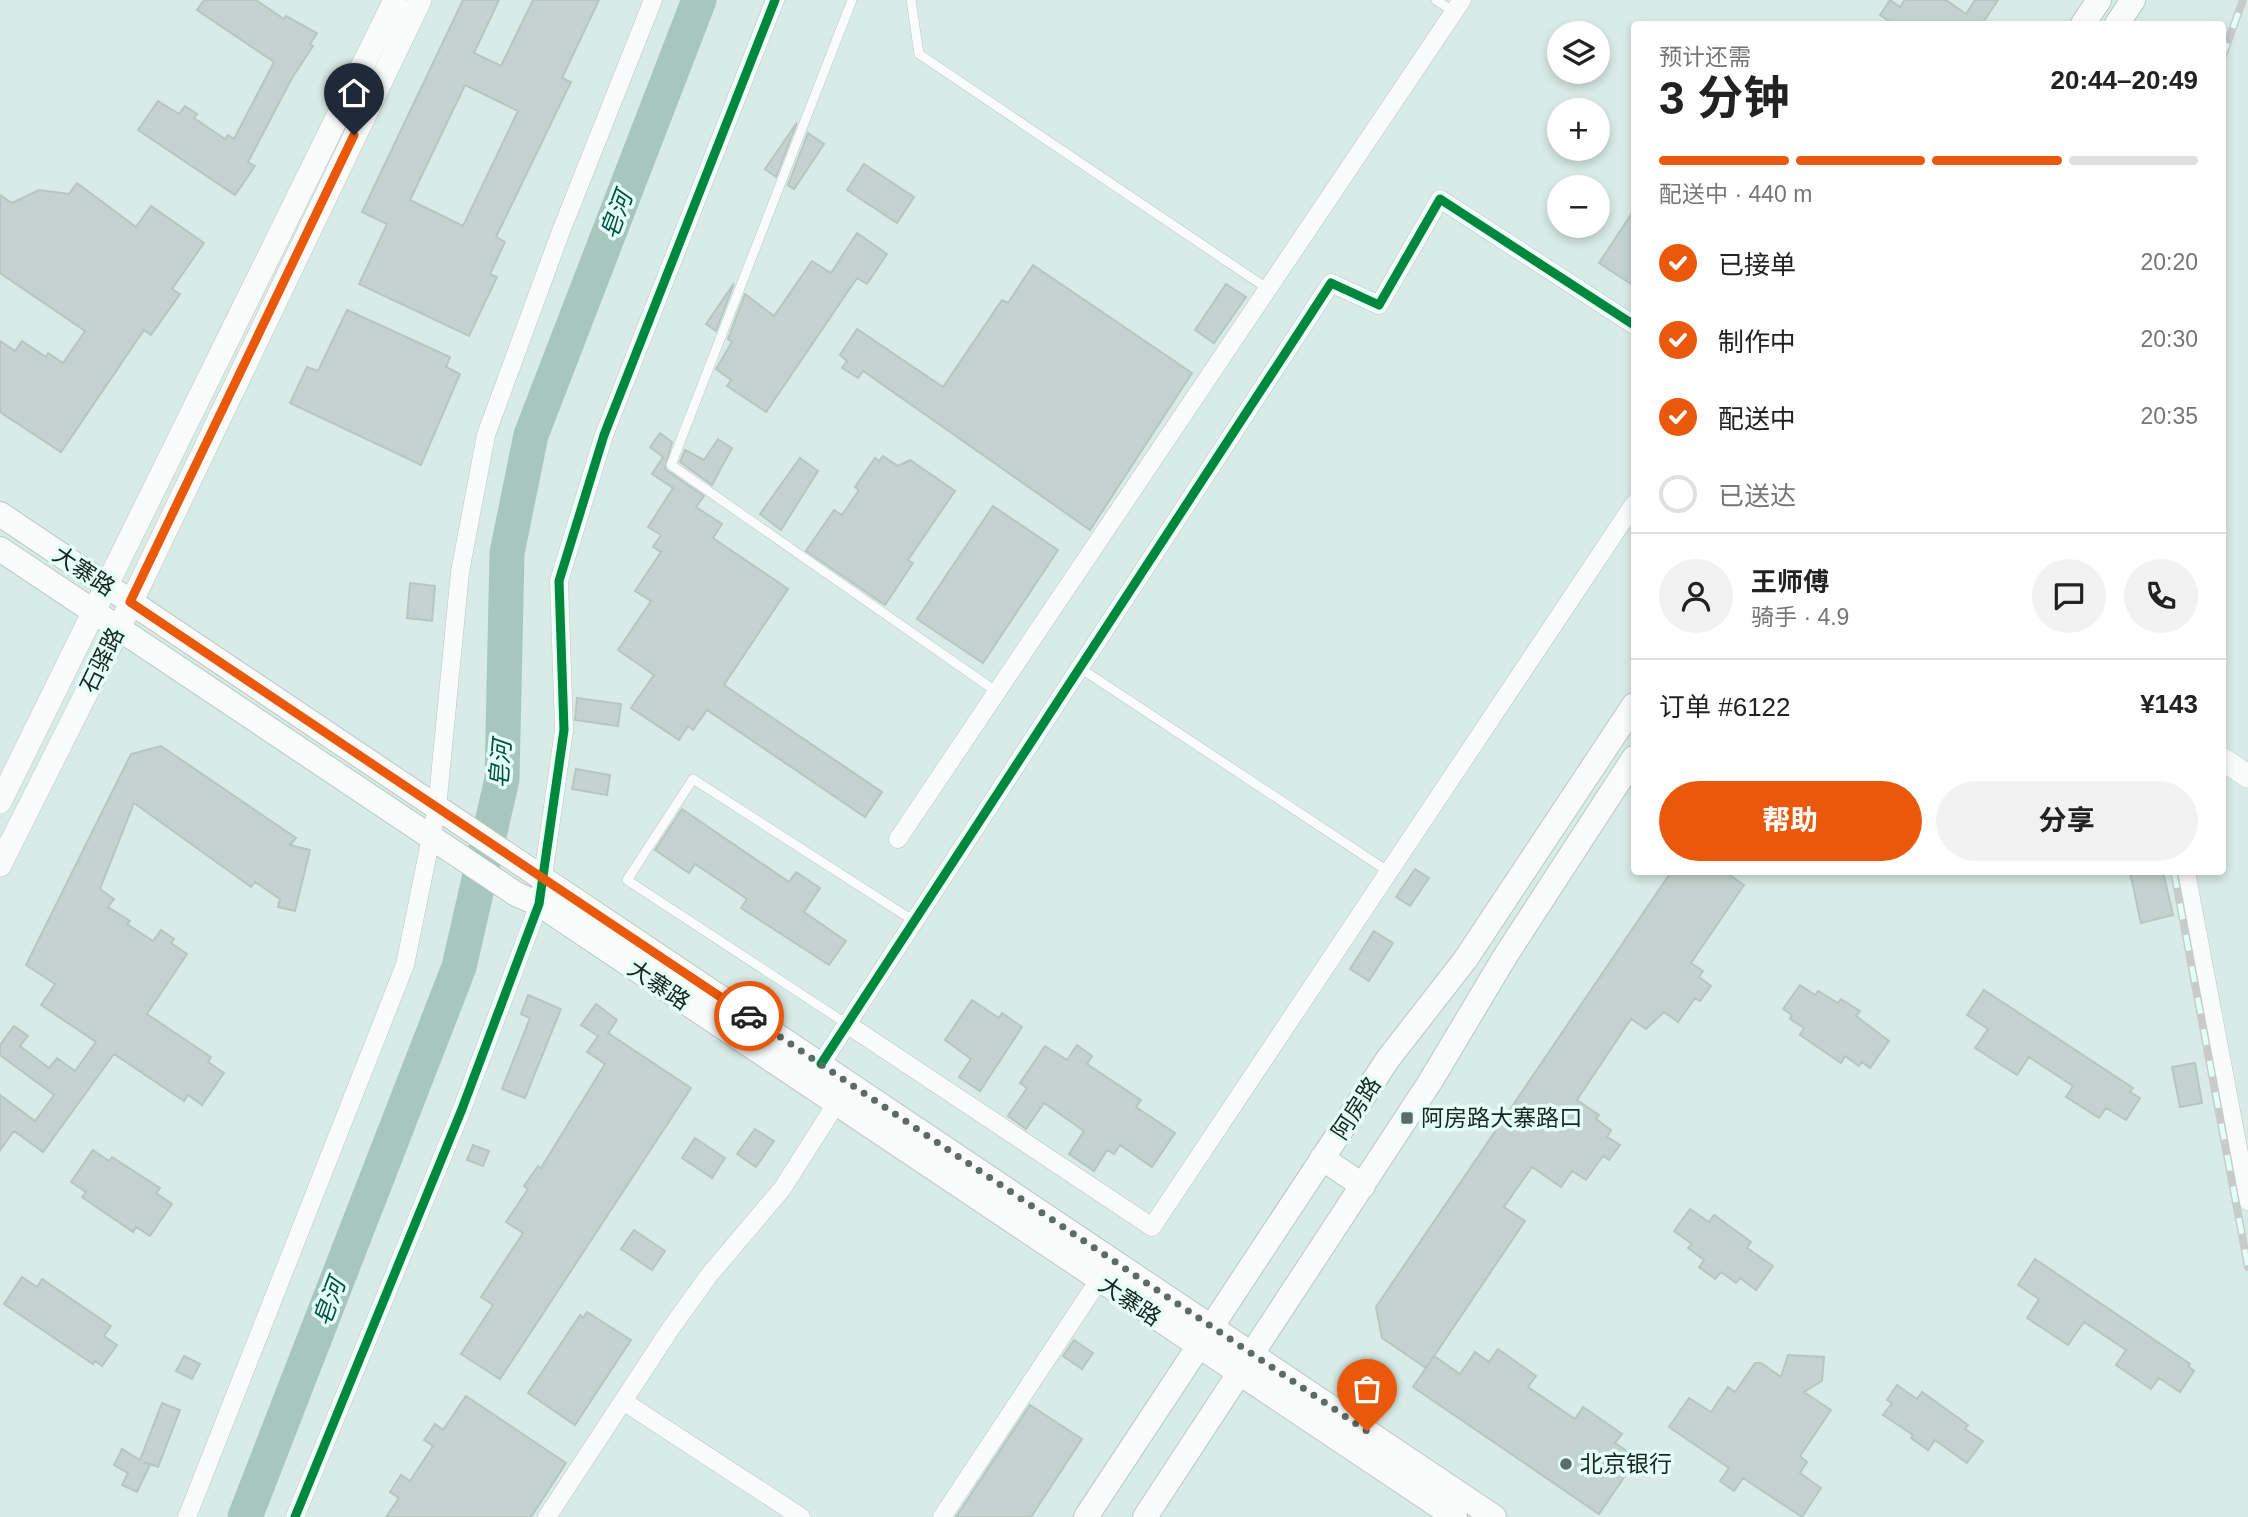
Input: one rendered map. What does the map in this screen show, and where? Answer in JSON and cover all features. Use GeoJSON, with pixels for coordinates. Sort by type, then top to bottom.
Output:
{"type":"FeatureCollection","features":[{"type":"Feature","properties":{"kind":"main road"},"geometry":{"type":"LineString","coordinates":[[2085,21],[2099,0]]}},
{"type":"Feature","properties":{"kind":"main road"},"geometry":{"type":"LineString","coordinates":[[2119,21],[2133,0]]}},
{"type":"Feature","properties":{"kind":"main road","name":"大寨路"},"geometry":{"type":"LineString","coordinates":[[0,514],[522,865],[541,892],[836,1104],[1198,1346],[1247,1363],[1494,1517]]}},
{"type":"Feature","properties":{"kind":"main road","name":"大寨路"},"geometry":{"type":"LineString","coordinates":[[0,550],[516,894],[541,892],[821,1064],[1212,1325],[1247,1363],[1455,1517]]}},
{"type":"Feature","properties":{"kind":"main road","name":"阿房路"},"geometry":{"type":"LineString","coordinates":[[1086,1517],[1388,1059],[1465,960],[1631,710]]}},
{"type":"Feature","properties":{"kind":"main road","name":"阿房路"},"geometry":{"type":"LineString","coordinates":[[1145,1517],[1363,1186],[1430,1082],[1506,955],[1631,763]]}},
{"type":"Feature","properties":{"kind":"main road"},"geometry":{"type":"LineString","coordinates":[[1322,1158],[1363,1186]]}},
{"type":"Feature","properties":{"kind":"street","name":"石驿路"},"geometry":{"type":"LineString","coordinates":[[0,802],[395,0]]}},
{"type":"Feature","properties":{"kind":"street","name":"石驿路"},"geometry":{"type":"LineString","coordinates":[[0,865],[118,630],[420,0]]}},
{"type":"Feature","properties":{"kind":"street"},"geometry":{"type":"LineString","coordinates":[[187,1517],[405,965],[437,808],[460,572],[486,435],[561,231],[653,0]]}},
{"type":"Feature","properties":{"kind":"street"},"geometry":{"type":"LineString","coordinates":[[295,1517],[461,1109],[541,892],[564,730],[559,581],[604,435],[775,0]]}},
{"type":"Feature","properties":{"kind":"street"},"geometry":{"type":"LineString","coordinates":[[898,839],[1458,6]]}},
{"type":"Feature","properties":{"kind":"street"},"geometry":{"type":"LineString","coordinates":[[821,1064],[1331,284],[1379,305],[1440,199],[1631,323]]}},
{"type":"Feature","properties":{"kind":"street"},"geometry":{"type":"LineString","coordinates":[[847,1024],[1152,1227],[1631,509]]}},
{"type":"Feature","properties":{"kind":"street"},"geometry":{"type":"LineString","coordinates":[[2226,762],[2248,776]]}},
{"type":"Feature","properties":{"kind":"street"},"geometry":{"type":"LineString","coordinates":[[2187,875],[2248,1201]]}},
{"type":"Feature","properties":{"kind":"street"},"geometry":{"type":"LineString","coordinates":[[547,1517],[710,1274],[782,1189],[836,1104]]}},
{"type":"Feature","properties":{"kind":"street"},"geometry":{"type":"LineString","coordinates":[[942,1517],[1099,1280]]}},
{"type":"Feature","properties":{"kind":"street"},"geometry":{"type":"LineString","coordinates":[[623,1401],[801,1517]]}},
{"type":"Feature","properties":{"kind":"lane"},"geometry":{"type":"LineString","coordinates":[[852,0],[671,465],[997,692]]}},
{"type":"Feature","properties":{"kind":"lane"},"geometry":{"type":"LineString","coordinates":[[911,0],[919,54],[1268,289]]}},
{"type":"Feature","properties":{"kind":"lane"},"geometry":{"type":"LineString","coordinates":[[1436,0],[1458,6]]}},
{"type":"Feature","properties":{"kind":"lane"},"geometry":{"type":"LineString","coordinates":[[1080,668],[1389,872]]}},
{"type":"Feature","properties":{"kind":"lane"},"geometry":{"type":"LineString","coordinates":[[847,1024],[627,880],[693,779],[914,921]]}},
{"type":"Feature","properties":{"kind":"building"},"geometry":{"type":"Polygon","coordinates":[[[204,0],[256,0],[284,19],[286,16],[317,33],[310,44],[313,46],[292,78],[248,162],[255,166],[235,195],[138,130],[158,101],[179,114],[185,106],[197,114],[194,118],[225,139],[228,135],[234,139],[274,62],[197,10],[204,0]]]}},
{"type":"Feature","properties":{"kind":"building"},"geometry":{"type":"Polygon","coordinates":[[[463,0],[499,0],[474,53],[501,66],[533,0],[599,0],[562,78],[571,82],[496,237],[505,242],[490,274],[497,277],[469,336],[359,284],[387,224],[362,212],[463,0]],[[465,85],[410,200],[463,226],[518,111],[465,85]]]}},
{"type":"Feature","properties":{"kind":"building"},"geometry":{"type":"Polygon","coordinates":[[[1890,0],[1900,7],[1905,0],[1946,0],[1966,14],[1975,0],[1998,0],[1984,21],[1889,21],[1880,15],[1890,0]]]}},
{"type":"Feature","properties":{"kind":"building"},"geometry":{"type":"Polygon","coordinates":[[[796,125],[776,177],[765,169],[796,125]]]}},
{"type":"Feature","properties":{"kind":"building"},"geometry":{"type":"Polygon","coordinates":[[[808,133],[824,144],[794,189],[788,185],[808,133]]]}},
{"type":"Feature","properties":{"kind":"building"},"geometry":{"type":"Polygon","coordinates":[[[864,164],[914,197],[897,223],[847,190],[864,164]]]}},
{"type":"Feature","properties":{"kind":"building"},"geometry":{"type":"Polygon","coordinates":[[[77,183],[136,227],[151,206],[204,243],[172,289],[180,294],[151,335],[144,330],[61,452],[0,412],[0,341],[15,351],[22,341],[46,357],[48,353],[63,363],[85,331],[0,273],[0,195],[12,203],[39,190],[69,194],[77,183]]]}},
{"type":"Feature","properties":{"kind":"building"},"geometry":{"type":"Polygon","coordinates":[[[1631,215],[1631,284],[1599,263],[1631,215]]]}},
{"type":"Feature","properties":{"kind":"building"},"geometry":{"type":"Polygon","coordinates":[[[857,233],[887,254],[867,284],[857,278],[766,412],[727,386],[731,380],[716,369],[732,342],[728,339],[745,294],[774,316],[812,261],[831,273],[857,233]]]}},
{"type":"Feature","properties":{"kind":"building"},"geometry":{"type":"Polygon","coordinates":[[[1033,265],[1192,373],[1090,530],[863,371],[858,378],[842,368],[847,361],[840,355],[857,329],[943,387],[1002,300],[1008,303],[1033,265]]]}},
{"type":"Feature","properties":{"kind":"building"},"geometry":{"type":"Polygon","coordinates":[[[1226,284],[1246,297],[1214,343],[1195,330],[1226,284]]]}},
{"type":"Feature","properties":{"kind":"building"},"geometry":{"type":"Polygon","coordinates":[[[733,286],[716,331],[706,324],[733,286]]]}},
{"type":"Feature","properties":{"kind":"building"},"geometry":{"type":"Polygon","coordinates":[[[347,310],[450,357],[446,367],[460,374],[421,465],[290,403],[307,367],[318,371],[347,310]]]}},
{"type":"Feature","properties":{"kind":"building"},"geometry":{"type":"Polygon","coordinates":[[[660,433],[672,442],[665,469],[704,496],[696,507],[722,524],[713,538],[788,589],[724,685],[882,792],[865,817],[707,710],[693,730],[688,726],[679,740],[631,708],[654,675],[618,650],[651,601],[635,591],[661,552],[653,547],[661,535],[648,527],[673,488],[652,474],[663,457],[650,447],[660,433]]]}},
{"type":"Feature","properties":{"kind":"building"},"geometry":{"type":"Polygon","coordinates":[[[718,439],[732,448],[712,485],[680,462],[685,450],[704,460],[718,439]]]}},
{"type":"Feature","properties":{"kind":"building"},"geometry":{"type":"Polygon","coordinates":[[[883,456],[898,466],[910,460],[955,491],[908,560],[913,563],[885,605],[806,551],[834,510],[842,515],[859,490],[855,487],[875,458],[879,461],[883,456]]]}},
{"type":"Feature","properties":{"kind":"building"},"geometry":{"type":"Polygon","coordinates":[[[800,458],[818,471],[781,530],[760,514],[800,458]]]}},
{"type":"Feature","properties":{"kind":"building"},"geometry":{"type":"Polygon","coordinates":[[[993,506],[1058,550],[983,663],[917,619],[993,506]]]}},
{"type":"Feature","properties":{"kind":"building"},"geometry":{"type":"Polygon","coordinates":[[[410,583],[435,586],[432,621],[407,618],[410,583]]]}},
{"type":"Feature","properties":{"kind":"building"},"geometry":{"type":"Polygon","coordinates":[[[577,698],[621,704],[618,726],[575,720],[577,698]]]}},
{"type":"Feature","properties":{"kind":"building"},"geometry":{"type":"Polygon","coordinates":[[[161,746],[296,838],[290,845],[310,850],[295,911],[278,907],[280,899],[255,882],[251,887],[134,803],[100,889],[114,899],[108,907],[130,921],[127,924],[153,941],[161,930],[174,939],[171,943],[187,954],[147,1014],[211,1057],[208,1062],[224,1073],[202,1105],[188,1095],[184,1101],[114,1054],[43,1152],[14,1131],[0,1150],[0,1095],[35,1121],[54,1095],[0,1055],[0,1045],[14,1026],[28,1036],[20,1046],[49,1068],[57,1058],[75,1071],[96,1042],[41,1005],[55,984],[26,965],[131,754],[161,746]]]}},
{"type":"Feature","properties":{"kind":"building"},"geometry":{"type":"Polygon","coordinates":[[[576,769],[610,775],[607,795],[572,789],[576,769]]]}},
{"type":"Feature","properties":{"kind":"building"},"geometry":{"type":"Polygon","coordinates":[[[682,809],[789,882],[796,872],[820,888],[804,912],[846,941],[829,965],[741,908],[747,899],[695,864],[689,873],[655,850],[682,809]]]}},
{"type":"Feature","properties":{"kind":"building"},"geometry":{"type":"Polygon","coordinates":[[[1415,869],[1429,878],[1410,906],[1396,897],[1415,869]]]}},
{"type":"Feature","properties":{"kind":"building"},"geometry":{"type":"Polygon","coordinates":[[[1669,875],[1729,875],[1744,885],[1691,963],[1703,971],[1699,977],[1711,986],[1700,1001],[1695,998],[1678,1022],[1664,1012],[1646,1029],[1631,1019],[1577,1100],[1599,1115],[1596,1119],[1611,1130],[1607,1137],[1620,1145],[1609,1160],[1603,1156],[1586,1180],[1572,1171],[1561,1187],[1532,1167],[1504,1207],[1525,1221],[1426,1368],[1382,1338],[1376,1307],[1669,875]]]}},
{"type":"Feature","properties":{"kind":"building"},"geometry":{"type":"Polygon","coordinates":[[[2131,875],[2164,875],[2173,915],[2141,923],[2131,875]]]}},
{"type":"Feature","properties":{"kind":"building"},"geometry":{"type":"Polygon","coordinates":[[[1374,931],[1393,943],[1369,981],[1350,969],[1374,931]]]}},
{"type":"Feature","properties":{"kind":"building"},"geometry":{"type":"Polygon","coordinates":[[[1800,985],[1815,995],[1818,991],[1838,1003],[1841,999],[1860,1011],[1856,1016],[1889,1041],[1870,1068],[1862,1062],[1859,1066],[1845,1056],[1841,1063],[1800,1035],[1804,1028],[1790,1019],[1792,1015],[1783,1009],[1800,985]]]}},
{"type":"Feature","properties":{"kind":"building"},"geometry":{"type":"Polygon","coordinates":[[[1984,990],[2133,1088],[2130,1092],[2140,1098],[2126,1120],[2106,1108],[2099,1118],[2066,1097],[2073,1086],[2029,1057],[2017,1075],[1975,1048],[1988,1029],[1967,1015],[1984,990]]]}},
{"type":"Feature","properties":{"kind":"building"},"geometry":{"type":"Polygon","coordinates":[[[528,995],[561,1009],[525,1098],[502,1089],[530,1018],[521,1014],[528,995]]]}},
{"type":"Feature","properties":{"kind":"building"},"geometry":{"type":"Polygon","coordinates":[[[972,1000],[999,1018],[1002,1013],[1022,1027],[980,1091],[959,1077],[971,1059],[945,1040],[972,1000]]]}},
{"type":"Feature","properties":{"kind":"building"},"geometry":{"type":"Polygon","coordinates":[[[596,1004],[617,1020],[608,1033],[691,1088],[500,1379],[461,1354],[493,1305],[481,1297],[523,1233],[506,1222],[528,1189],[524,1186],[538,1166],[541,1168],[605,1064],[587,1052],[598,1036],[581,1025],[596,1004]]]}},
{"type":"Feature","properties":{"kind":"building"},"geometry":{"type":"Polygon","coordinates":[[[1077,1045],[1092,1056],[1087,1064],[1141,1100],[1136,1107],[1175,1133],[1152,1167],[1120,1145],[1114,1154],[1107,1150],[1094,1171],[1069,1154],[1084,1131],[1044,1103],[1026,1129],[1008,1116],[1027,1088],[1020,1083],[1045,1046],[1067,1060],[1077,1045]]]}},
{"type":"Feature","properties":{"kind":"building"},"geometry":{"type":"Polygon","coordinates":[[[2195,1063],[2202,1103],[2180,1107],[2172,1067],[2195,1063]]]}},
{"type":"Feature","properties":{"kind":"building"},"geometry":{"type":"Polygon","coordinates":[[[755,1129],[774,1141],[756,1167],[737,1154],[755,1129]]]}},
{"type":"Feature","properties":{"kind":"building"},"geometry":{"type":"Polygon","coordinates":[[[695,1138],[725,1158],[712,1178],[682,1158],[695,1138]]]}},
{"type":"Feature","properties":{"kind":"building"},"geometry":{"type":"Polygon","coordinates":[[[473,1145],[489,1151],[483,1166],[467,1160],[473,1145]]]}},
{"type":"Feature","properties":{"kind":"building"},"geometry":{"type":"Polygon","coordinates":[[[93,1150],[109,1161],[112,1157],[160,1188],[156,1193],[172,1204],[150,1236],[136,1227],[133,1232],[82,1197],[86,1192],[71,1182],[93,1150]]]}},
{"type":"Feature","properties":{"kind":"building"},"geometry":{"type":"Polygon","coordinates":[[[1690,1209],[1709,1222],[1714,1215],[1751,1242],[1747,1248],[1773,1266],[1756,1290],[1740,1278],[1736,1283],[1721,1272],[1715,1279],[1699,1267],[1704,1260],[1688,1248],[1692,1244],[1674,1231],[1690,1209]]]}},
{"type":"Feature","properties":{"kind":"building"},"geometry":{"type":"Polygon","coordinates":[[[634,1230],[665,1251],[652,1270],[621,1249],[634,1230]]]}},
{"type":"Feature","properties":{"kind":"building"},"geometry":{"type":"Polygon","coordinates":[[[2035,1259],[2190,1364],[2188,1366],[2194,1371],[2180,1392],[2159,1378],[2151,1389],[2116,1365],[2126,1350],[2084,1322],[2068,1345],[2027,1318],[2039,1299],[2018,1285],[2035,1259]]]}},
{"type":"Feature","properties":{"kind":"building"},"geometry":{"type":"Polygon","coordinates":[[[22,1277],[37,1287],[42,1279],[111,1326],[104,1336],[117,1345],[102,1366],[95,1361],[93,1364],[4,1304],[22,1277]]]}},
{"type":"Feature","properties":{"kind":"building"},"geometry":{"type":"Polygon","coordinates":[[[587,1312],[631,1340],[575,1425],[528,1393],[580,1315],[583,1318],[587,1312]]]}},
{"type":"Feature","properties":{"kind":"building"},"geometry":{"type":"Polygon","coordinates":[[[1074,1340],[1093,1353],[1082,1369],[1063,1356],[1074,1340]]]}},
{"type":"Feature","properties":{"kind":"building"},"geometry":{"type":"Polygon","coordinates":[[[1498,1349],[1536,1376],[1528,1387],[1575,1419],[1583,1407],[1622,1434],[1615,1443],[1637,1458],[1599,1514],[1413,1387],[1434,1356],[1460,1374],[1475,1352],[1489,1362],[1498,1349]]]}},
{"type":"Feature","properties":{"kind":"building"},"geometry":{"type":"Polygon","coordinates":[[[1788,1355],[1824,1357],[1822,1381],[1804,1392],[1831,1410],[1800,1456],[1807,1462],[1800,1473],[1821,1488],[1802,1517],[1743,1478],[1734,1491],[1720,1481],[1729,1468],[1669,1427],[1689,1398],[1711,1412],[1728,1387],[1735,1392],[1755,1363],[1761,1363],[1781,1377],[1788,1355]]]}},
{"type":"Feature","properties":{"kind":"building"},"geometry":{"type":"Polygon","coordinates":[[[184,1356],[200,1364],[192,1379],[176,1371],[184,1356]]]}},
{"type":"Feature","properties":{"kind":"building"},"geometry":{"type":"Polygon","coordinates":[[[1897,1385],[1917,1399],[1922,1392],[1968,1425],[1965,1429],[1983,1441],[1967,1463],[1935,1440],[1928,1450],[1911,1438],[1913,1435],[1883,1415],[1892,1403],[1887,1400],[1897,1385]]]}},
{"type":"Feature","properties":{"kind":"building"},"geometry":{"type":"Polygon","coordinates":[[[466,1396],[566,1463],[531,1517],[386,1517],[399,1498],[390,1492],[401,1475],[410,1481],[433,1446],[424,1440],[435,1424],[443,1430],[466,1396]]]}},
{"type":"Feature","properties":{"kind":"building"},"geometry":{"type":"Polygon","coordinates":[[[162,1403],[180,1410],[158,1467],[144,1462],[150,1465],[137,1492],[122,1485],[128,1473],[114,1465],[122,1449],[140,1460],[162,1403]]]}},
{"type":"Feature","properties":{"kind":"building"},"geometry":{"type":"Polygon","coordinates":[[[1030,1405],[1082,1439],[1031,1517],[956,1517],[1030,1405]]]}},
{"type":"Feature","properties":{"kind":"waterway","name":"皂河"},"geometry":{"type":"LineString","coordinates":[[245,1517],[459,967],[502,779],[507,553],[531,435],[699,0]]}},
{"type":"Feature","properties":{"kind":"railway"},"geometry":{"type":"LineString","coordinates":[[2226,47],[2243,0]]}},
{"type":"Feature","properties":{"kind":"railway"},"geometry":{"type":"LineString","coordinates":[[2175,875],[2248,1267]]}},
{"type":"Feature","properties":{"kind":"cycle path"},"geometry":{"type":"LineString","coordinates":[[295,1517],[462,1109],[539,904],[564,730],[559,581],[604,435],[775,0]]}},
{"type":"Feature","properties":{"kind":"cycle path"},"geometry":{"type":"LineString","coordinates":[[821,1064],[1331,283],[1379,305],[1440,199],[1631,323]]}},
{"type":"Feature","properties":{"kind":"way so far"},"geometry":{"type":"LineString","coordinates":[[749,1016],[1367,1431]]}},
{"type":"Feature","properties":{"kind":"place","name":"阿房路大寨路口"},"geometry":{"type":"Point","coordinates":[1407,1118]}},
{"type":"Feature","properties":{"kind":"place","name":"北京银行"},"geometry":{"type":"Point","coordinates":[1566,1464]}},
{"type":"Feature","properties":{"kind":"route"},"geometry":{"type":"LineString","coordinates":[[354,135],[130,602],[749,1016]]}}]}
